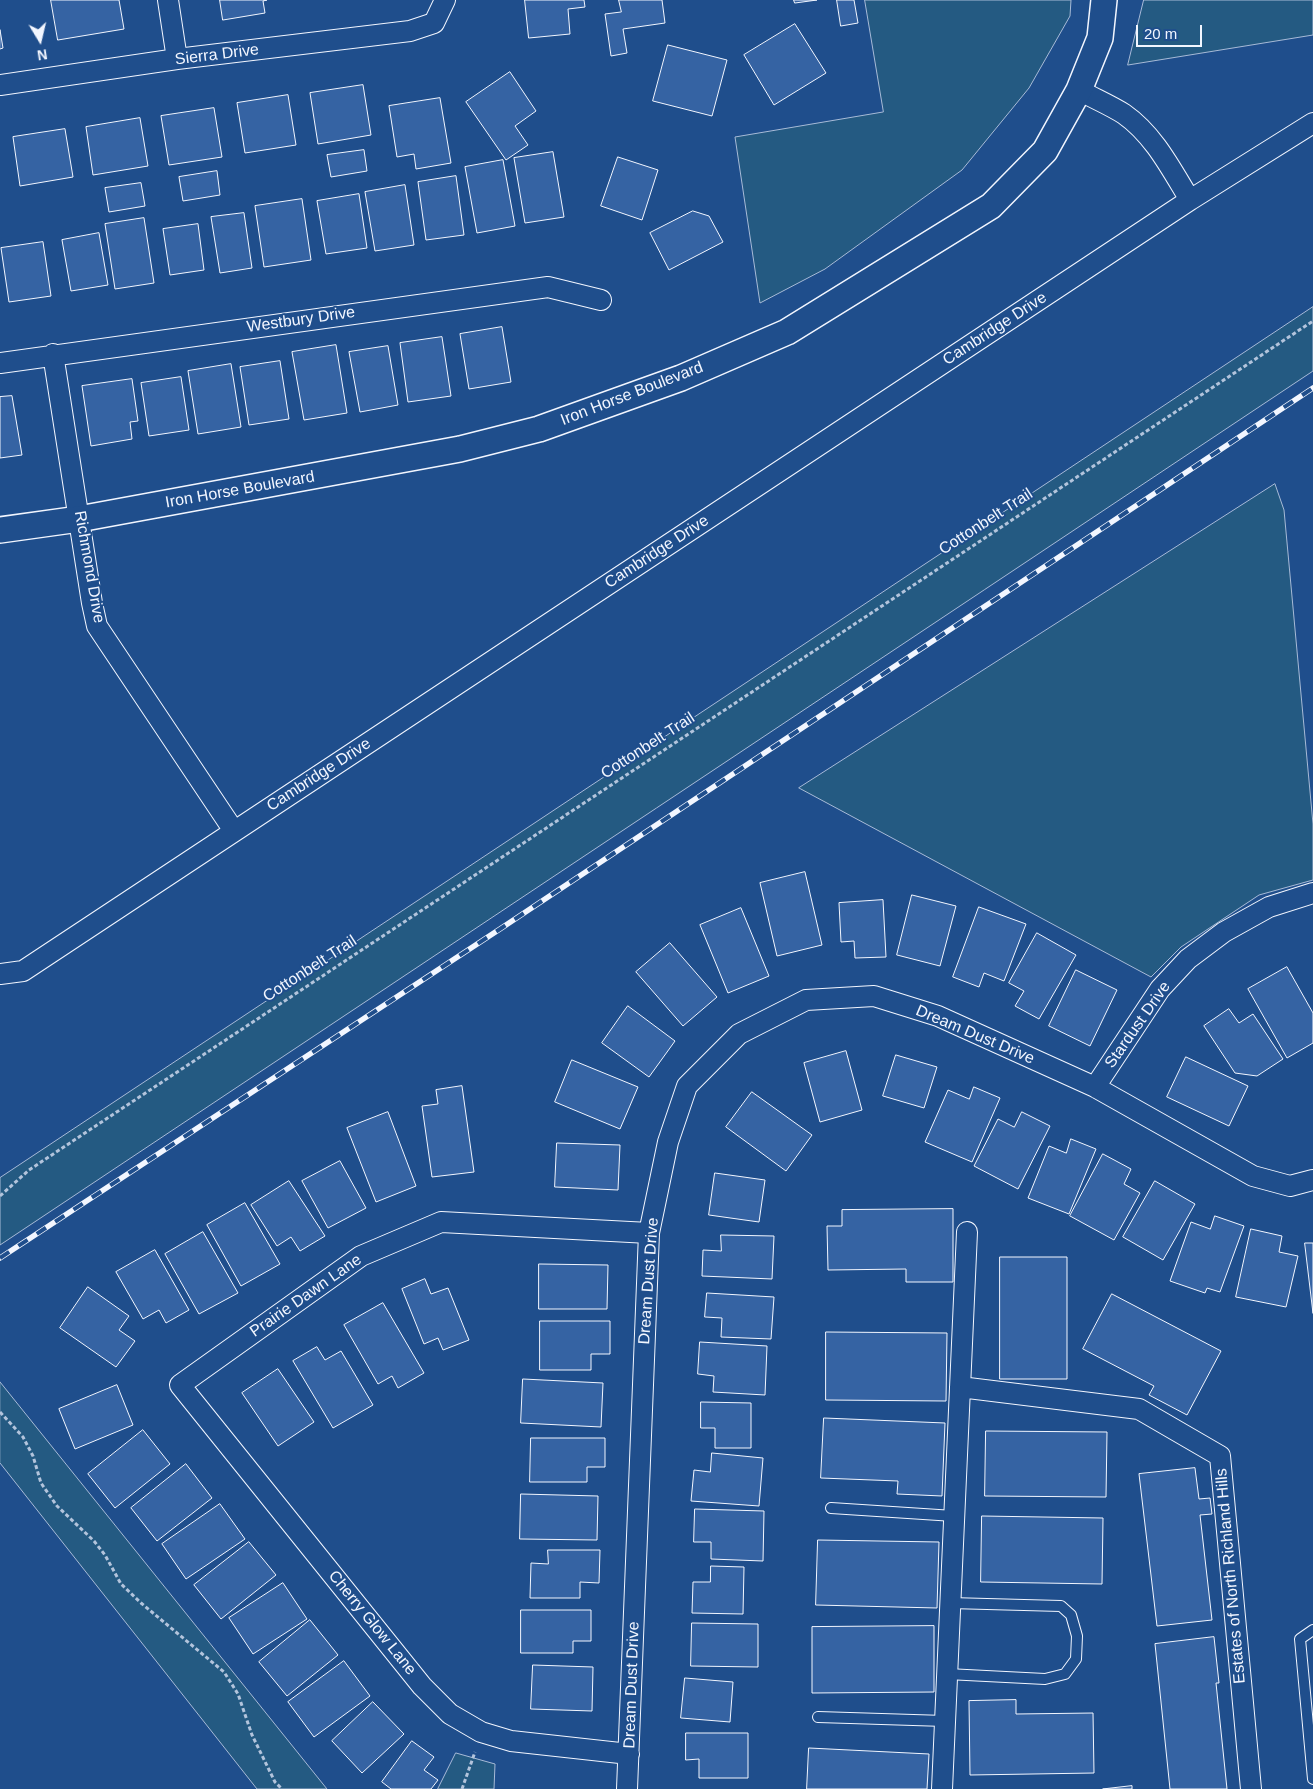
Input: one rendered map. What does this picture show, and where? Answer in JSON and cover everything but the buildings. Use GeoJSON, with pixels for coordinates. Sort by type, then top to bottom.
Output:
{"type":"FeatureCollection","features":[{"type":"Feature","properties":{"kind":"street"},"geometry":{"type":"LineString","coordinates":[[168,0],[177,59]]}},
{"type":"Feature","properties":{"kind":"street","name":"Sierra Drive"},"geometry":{"type":"LineString","coordinates":[[0,85],[177,59],[410,31],[434,23],[445,0]]}},
{"type":"Feature","properties":{"kind":"street","name":"Iron Horse Boulevard"},"geometry":{"type":"LineString","coordinates":[[0,530],[79,519],[460,449],[539,429],[699,370],[787,332],[991,206],[1044,151],[1079,90],[1100,38],[1104,0]]}},
{"type":"Feature","properties":{"kind":"street"},"geometry":{"type":"LineString","coordinates":[[1079,90],[1123,114],[1144,132],[1161,153],[1190,200]]}},
{"type":"Feature","properties":{"kind":"street","name":"Cambridge Drive"},"geometry":{"type":"LineString","coordinates":[[0,974],[23,971],[1190,200],[1313,123]]}},
{"type":"Feature","properties":{"kind":"street","name":"Westbury Drive"},"geometry":{"type":"LineString","coordinates":[[0,363],[53,354],[548,287],[601,300]]}},
{"type":"Feature","properties":{"kind":"street","name":"Richmond Drive"},"geometry":{"type":"LineString","coordinates":[[53,354],[97,626],[234,831]]}},
{"type":"Feature","properties":{"kind":"street","name":"Stardust Drive"},"geometry":{"type":"LineString","coordinates":[[1095,1087],[1160,989],[1188,959],[1224,932],[1269,906],[1313,893]]}},
{"type":"Feature","properties":{"kind":"street","name":"Dream Dust Drive"},"geometry":{"type":"LineString","coordinates":[[627,1789],[649,1234],[668,1142],[687,1086],[739,1034],[806,1000],[874,996],[938,1016],[1095,1087],[1253,1176],[1290,1186],[1313,1180]]}},
{"type":"Feature","properties":{"kind":"street","name":"Prairie Dawn Lane"},"geometry":{"type":"LineString","coordinates":[[180,1385],[361,1256],[441,1222],[649,1234]]}},
{"type":"Feature","properties":{"kind":"street"},"geometry":{"type":"LineString","coordinates":[[942,1789],[967,1232]]}},
{"type":"Feature","properties":{"kind":"street","name":"Cherry Glow Lane"},"geometry":{"type":"LineString","coordinates":[[180,1385],[422,1686],[450,1714],[481,1732],[511,1741],[629,1754]]}},
{"type":"Feature","properties":{"kind":"street","name":"Estates of North Richland Hills"},"geometry":{"type":"LineString","coordinates":[[960,1387],[1139,1409],[1220,1456],[1251,1789]]}},
{"type":"Feature","properties":{"kind":"lane"},"geometry":{"type":"LineString","coordinates":[[831,1508],[954,1516]]}},
{"type":"Feature","properties":{"kind":"lane"},"geometry":{"type":"LineString","coordinates":[[947,1674],[1045,1679],[1065,1674],[1076,1659],[1077,1636],[1071,1616],[1061,1606],[950,1603]]}},
{"type":"Feature","properties":{"kind":"lane"},"geometry":{"type":"LineString","coordinates":[[1313,1630],[1300,1639],[1313,1779]]}},
{"type":"Feature","properties":{"kind":"lane"},"geometry":{"type":"LineString","coordinates":[[818,1716],[945,1721]]}},
{"type":"Feature","properties":{"kind":"path","name":"Cottonbelt Trail"},"geometry":{"type":"LineString","coordinates":[[0,1196],[29,1170],[1313,321]]}},
{"type":"Feature","properties":{"kind":"path"},"geometry":{"type":"LineString","coordinates":[[0,1412],[23,1437],[33,1456],[41,1483],[57,1506],[99,1548],[121,1584],[224,1672],[238,1694],[252,1736],[275,1782],[282,1789]]}},
{"type":"Feature","properties":{"kind":"path"},"geometry":{"type":"LineString","coordinates":[[462,1789],[475,1752]]}},
{"type":"Feature","properties":{"kind":"shaded area"},"geometry":{"type":"Polygon","coordinates":[[[865,0],[1071,0],[1070,16],[1029,88],[962,170],[825,269],[760,303],[735,137],[883,112],[865,0]]]}},
{"type":"Feature","properties":{"kind":"shaded area"},"geometry":{"type":"Polygon","coordinates":[[[1144,0],[1313,0],[1313,35],[1128,65],[1144,0]]]}},
{"type":"Feature","properties":{"kind":"shaded area"},"geometry":{"type":"Polygon","coordinates":[[[1313,307],[1313,371],[0,1245],[0,1178],[1313,307]]]}},
{"type":"Feature","properties":{"kind":"shaded area"},"geometry":{"type":"Polygon","coordinates":[[[1275,484],[1284,510],[1313,824],[1313,880],[1259,895],[1181,947],[1151,977],[799,788],[1275,484]]]}},
{"type":"Feature","properties":{"kind":"shaded area"},"geometry":{"type":"Polygon","coordinates":[[[0,1382],[327,1789],[257,1789],[0,1463],[0,1382]]]}},
{"type":"Feature","properties":{"kind":"shaded area"},"geometry":{"type":"Polygon","coordinates":[[[456,1753],[495,1764],[494,1789],[438,1789],[456,1753]]]}},
{"type":"Feature","properties":{"kind":"railway"},"geometry":{"type":"LineString","coordinates":[[0,1258],[503,927],[1313,388]]}}]}
